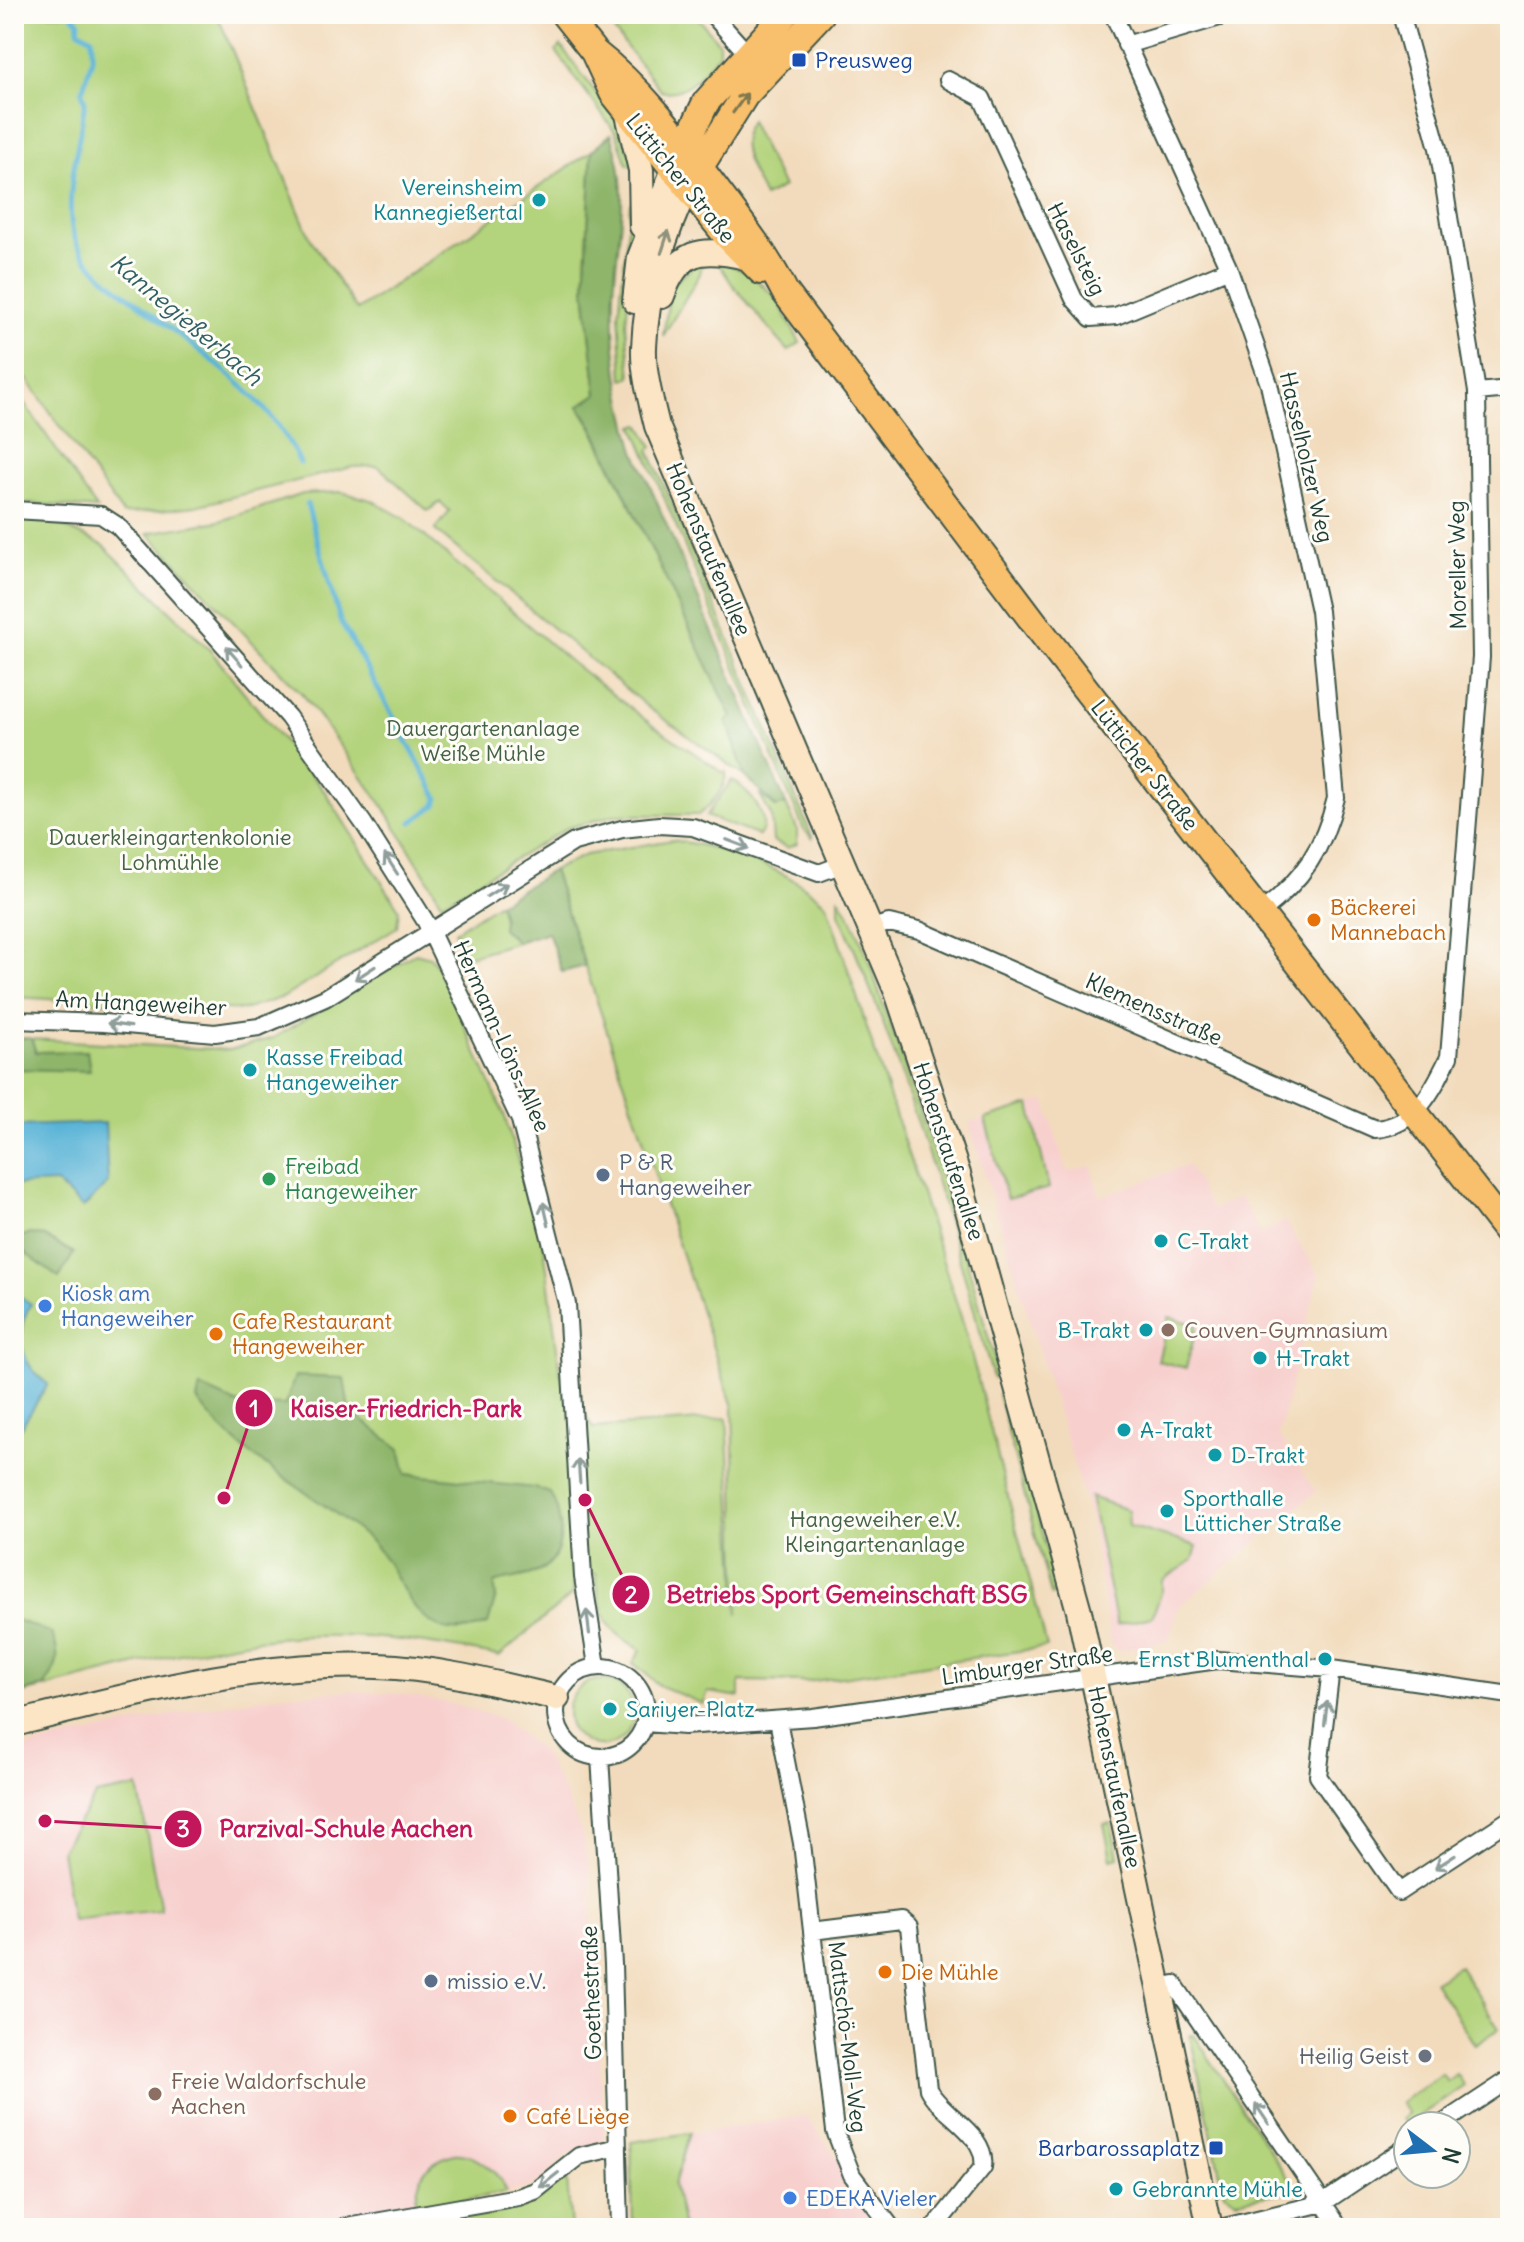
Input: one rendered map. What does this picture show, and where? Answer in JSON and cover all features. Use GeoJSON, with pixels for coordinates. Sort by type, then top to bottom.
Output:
{"type":"FeatureCollection","features":[{"type":"Feature","properties":{"kind":"main road","name":"Lütticher Straße"},"geometry":{"type":"LineString","coordinates":[[564,14],[594,52],[613,93],[627,110],[686,168],[767,257],[785,292],[1039,629],[1510,1235]]}},
{"type":"Feature","properties":{"kind":"main road"},"geometry":{"type":"LineString","coordinates":[[686,168],[718,134],[785,14]]}},
{"type":"Feature","properties":{"kind":"main road"},"geometry":{"type":"LineString","coordinates":[[756,63],[821,14]]}},
{"type":"Feature","properties":{"kind":"main road","name":"Lütticher Straße"},"geometry":{"type":"LineString","coordinates":[[594,52],[627,78],[746,257],[785,292]]}},
{"type":"Feature","properties":{"kind":"main road"},"geometry":{"type":"LineString","coordinates":[[627,110],[644,193],[640,257]]}},
{"type":"Feature","properties":{"kind":"main road","name":"Hohenstaufenallee"},"geometry":{"type":"LineString","coordinates":[[686,168],[640,257],[634,313],[644,342],[657,426],[897,992],[958,1174],[1050,1501],[1094,1677],[1210,2228]]}},
{"type":"Feature","properties":{"kind":"main road","name":"Hohenstaufenallee"},"geometry":{"type":"LineString","coordinates":[[644,342],[655,274],[686,168]]}},
{"type":"Feature","properties":{"kind":"main road"},"geometry":{"type":"LineString","coordinates":[[644,342],[657,316],[671,271],[681,262],[705,251],[746,257]]}},
{"type":"Feature","properties":{"kind":"main road"},"geometry":{"type":"LineString","coordinates":[[14,1724],[218,1677],[319,1665],[407,1668],[466,1676],[557,1698]]}},
{"type":"Feature","properties":{"kind":"street"},"geometry":{"type":"LineString","coordinates":[[712,14],[756,63]]}},
{"type":"Feature","properties":{"kind":"street","name":"Hasselholzer Weg"},"geometry":{"type":"LineString","coordinates":[[1113,14],[1229,269],[1269,384],[1319,611],[1336,798],[1320,850],[1300,876],[1261,912]]}},
{"type":"Feature","properties":{"kind":"street"},"geometry":{"type":"LineString","coordinates":[[1126,45],[1230,14]]}},
{"type":"Feature","properties":{"kind":"street","name":"Moreller Weg"},"geometry":{"type":"LineString","coordinates":[[1401,14],[1438,148],[1477,392],[1481,657],[1449,1057],[1427,1101],[1416,1111]]}},
{"type":"Feature","properties":{"kind":"street","name":"Haselsteig"},"geometry":{"type":"LineString","coordinates":[[948,80],[982,98],[1074,299],[1091,318],[1116,316],[1229,269]]}},
{"type":"Feature","properties":{"kind":"street"},"geometry":{"type":"LineString","coordinates":[[1477,392],[1510,389]]}},
{"type":"Feature","properties":{"kind":"street","name":"Hermann-Löns-Allee"},"geometry":{"type":"LineString","coordinates":[[14,510],[101,515],[118,526],[288,717],[364,824],[431,930],[527,1138],[567,1304],[583,1577],[597,1666]]}},
{"type":"Feature","properties":{"kind":"street"},"geometry":{"type":"LineString","coordinates":[[431,930],[574,842],[622,829],[659,825],[693,827],[819,873],[843,864]]}},
{"type":"Feature","properties":{"kind":"street","name":"Klemensstraße"},"geometry":{"type":"LineString","coordinates":[[871,928],[889,923],[919,930],[1375,1129],[1388,1128],[1416,1111]]}},
{"type":"Feature","properties":{"kind":"street","name":"Am Hangeweiher"},"geometry":{"type":"LineString","coordinates":[[14,1020],[104,1023],[215,1033],[259,1027],[325,998],[431,930]]}},
{"type":"Feature","properties":{"kind":"street","name":"Limburger Straße"},"geometry":{"type":"LineString","coordinates":[[645,1723],[684,1726],[778,1720],[1218,1660],[1331,1669],[1510,1695]]}},
{"type":"Feature","properties":{"kind":"street"},"geometry":{"type":"LineString","coordinates":[[597,1666],[613,1668],[634,1680],[643,1693],[645,1723],[629,1748],[600,1757],[575,1750],[567,1743],[557,1722],[557,1698],[573,1675],[597,1666]]}},
{"type":"Feature","properties":{"kind":"street"},"geometry":{"type":"LineString","coordinates":[[1331,1669],[1318,1776],[1399,1892],[1510,1819]]}},
{"type":"Feature","properties":{"kind":"street","name":"Mattschö-Moll-Weg"},"geometry":{"type":"LineString","coordinates":[[778,1720],[802,1843],[835,2131],[852,2175],[892,2228]]}},
{"type":"Feature","properties":{"kind":"street","name":"Goethestraße"},"geometry":{"type":"LineString","coordinates":[[600,1757],[613,1964],[620,2228]]}},
{"type":"Feature","properties":{"kind":"street","name":"Mattschö-Moll-Weg"},"geometry":{"type":"LineString","coordinates":[[812,1931],[901,1920],[912,1932],[928,2089],[935,2103],[979,2144],[985,2155],[983,2167],[934,2228]]}},
{"type":"Feature","properties":{"kind":"street"},"geometry":{"type":"LineString","coordinates":[[1159,1987],[1174,1984],[1340,2228]]}},
{"type":"Feature","properties":{"kind":"street"},"geometry":{"type":"LineString","coordinates":[[1463,2110],[1510,2079]]}},
{"type":"Feature","properties":{"kind":"street"},"geometry":{"type":"LineString","coordinates":[[341,2228],[518,2197],[535,2191],[579,2156],[618,2147]]}},
{"type":"Feature","properties":{"kind":"street"},"geometry":{"type":"LineString","coordinates":[[1220,2228],[1323,2203],[1392,2157]]}},
{"type":"Feature","properties":{"kind":"shaded area","name":"Couven-Gymnasium"},"geometry":{"type":"Polygon","coordinates":[[[1045,1100],[1067,1172],[1091,1166],[1100,1197],[1188,1165],[1212,1210],[1240,1197],[1260,1234],[1285,1221],[1319,1275],[1278,1435],[1316,1492],[1177,1608],[1169,1641],[1118,1651],[1111,1644],[1090,1517],[969,1123],[1045,1100]]]}},
{"type":"Feature","properties":{"kind":"shaded area"},"geometry":{"type":"Polygon","coordinates":[[[349,1691],[403,1694],[458,1705],[502,1719],[542,1752],[582,1833],[589,1866],[604,2140],[565,2156],[539,2182],[527,2188],[302,2228],[14,2228],[14,1750],[201,1708],[280,1695],[349,1691]]]}},
{"type":"Feature","properties":{"kind":"shaded area"},"geometry":{"type":"Polygon","coordinates":[[[806,2116],[887,2228],[683,2228],[674,2185],[690,2133],[806,2116]]]}},
{"type":"Feature","properties":{"kind":"green space"},"geometry":{"type":"Polygon","coordinates":[[[14,14],[217,14],[310,238],[357,310],[592,151],[585,290],[597,394],[579,406],[733,717],[727,721],[745,776],[650,709],[435,530],[450,511],[440,502],[428,511],[378,466],[352,467],[196,506],[123,514],[14,361],[14,14]]]}},
{"type":"Feature","properties":{"kind":"green space"},"geometry":{"type":"Polygon","coordinates":[[[601,14],[695,14],[719,43],[719,53],[701,75],[686,86],[670,92],[661,91],[601,14]]]}},
{"type":"Feature","properties":{"kind":"green space"},"geometry":{"type":"Polygon","coordinates":[[[561,46],[614,117],[635,167],[627,164],[616,133],[556,51],[561,46]]]}},
{"type":"Feature","properties":{"kind":"green space"},"geometry":{"type":"Polygon","coordinates":[[[750,121],[783,187],[764,197],[744,150],[745,130],[750,121]]]}},
{"type":"Feature","properties":{"kind":"green space"},"geometry":{"type":"Polygon","coordinates":[[[611,134],[622,195],[614,333],[629,431],[786,804],[776,807],[745,776],[727,721],[732,717],[593,427],[579,406],[597,394],[585,290],[592,151],[611,134]]]}},
{"type":"Feature","properties":{"kind":"green space"},"geometry":{"type":"Polygon","coordinates":[[[637,196],[626,324],[631,377],[623,379],[619,313],[630,205],[637,196]]]}},
{"type":"Feature","properties":{"kind":"green space"},"geometry":{"type":"Polygon","coordinates":[[[703,258],[700,274],[663,336],[671,285],[703,258]]]}},
{"type":"Feature","properties":{"kind":"green space"},"geometry":{"type":"Polygon","coordinates":[[[715,258],[748,273],[776,297],[800,343],[788,351],[732,284],[715,258]]]}},
{"type":"Feature","properties":{"kind":"green space"},"geometry":{"type":"Polygon","coordinates":[[[14,388],[97,509],[14,502],[14,388]]]}},
{"type":"Feature","properties":{"kind":"green space"},"geometry":{"type":"Polygon","coordinates":[[[640,424],[653,447],[649,450],[813,839],[804,830],[634,426],[640,424]]]}},
{"type":"Feature","properties":{"kind":"green space","name":"Dauergartenanlage Weiße Mühle"},"geometry":{"type":"Polygon","coordinates":[[[341,492],[371,500],[405,519],[572,663],[651,724],[726,772],[721,790],[713,801],[698,815],[614,815],[567,828],[442,903],[384,807],[304,696],[148,533],[220,521],[303,494],[341,492]]]}},
{"type":"Feature","properties":{"kind":"green space","name":"Dauerkleingartenkolonie Lohmühle"},"geometry":{"type":"Polygon","coordinates":[[[14,516],[58,524],[103,545],[209,649],[325,792],[399,909],[397,927],[284,997],[243,1010],[14,997],[14,516]]]}},
{"type":"Feature","properties":{"kind":"green space"},"geometry":{"type":"Polygon","coordinates":[[[732,780],[745,790],[761,813],[763,829],[759,836],[706,816],[732,780]]]}},
{"type":"Feature","properties":{"kind":"green space"},"geometry":{"type":"Polygon","coordinates":[[[759,794],[775,807],[786,804],[797,829],[797,844],[787,848],[773,841],[771,815],[759,794]]]}},
{"type":"Feature","properties":{"kind":"green space","name":"Hangeweiher e.V. Kleingartenanlage"},"geometry":{"type":"Polygon","coordinates":[[[672,840],[755,861],[794,880],[827,905],[964,1326],[1047,1647],[807,1682],[740,1681],[740,1697],[708,1692],[703,1704],[660,1686],[633,1663],[641,1650],[619,1635],[606,1620],[596,1574],[573,1572],[573,1594],[499,1656],[388,1639],[332,1636],[276,1638],[177,1655],[14,1695],[14,1038],[231,1050],[273,1038],[416,953],[430,957],[438,967],[504,1114],[544,1246],[560,1373],[593,1428],[727,1418],[738,1614],[733,1407],[553,870],[585,855],[672,840]]]}},
{"type":"Feature","properties":{"kind":"green space"},"geometry":{"type":"Polygon","coordinates":[[[553,870],[585,966],[562,972],[548,932],[517,942],[502,928],[499,903],[553,870]]]}},
{"type":"Feature","properties":{"kind":"green space"},"geometry":{"type":"Polygon","coordinates":[[[839,898],[868,958],[934,1154],[999,1376],[993,1378],[924,1142],[863,969],[839,913],[839,898]]]}},
{"type":"Feature","properties":{"kind":"green space"},"geometry":{"type":"Polygon","coordinates":[[[499,903],[504,919],[502,928],[517,942],[466,957],[455,931],[499,903]]]}},
{"type":"Feature","properties":{"kind":"green space"},"geometry":{"type":"Polygon","coordinates":[[[14,1038],[31,1038],[36,1052],[87,1051],[90,1071],[14,1069],[14,1038]]]}},
{"type":"Feature","properties":{"kind":"green space"},"geometry":{"type":"Polygon","coordinates":[[[1030,1105],[1049,1188],[1007,1199],[985,1119],[1030,1105]]]}},
{"type":"Feature","properties":{"kind":"green space"},"geometry":{"type":"Polygon","coordinates":[[[30,1234],[43,1236],[74,1253],[59,1278],[14,1245],[14,1238],[30,1234]]]}},
{"type":"Feature","properties":{"kind":"green space"},"geometry":{"type":"Polygon","coordinates":[[[1169,1317],[1197,1325],[1186,1368],[1158,1361],[1169,1317]]]}},
{"type":"Feature","properties":{"kind":"green space"},"geometry":{"type":"Polygon","coordinates":[[[295,1376],[344,1378],[349,1410],[400,1449],[406,1474],[535,1488],[550,1493],[560,1528],[560,1540],[552,1560],[531,1574],[494,1583],[496,1596],[488,1624],[454,1631],[435,1625],[414,1606],[386,1560],[368,1539],[256,1458],[214,1421],[197,1400],[200,1387],[236,1403],[285,1405],[295,1376]]]}},
{"type":"Feature","properties":{"kind":"green space"},"geometry":{"type":"Polygon","coordinates":[[[1005,1392],[1058,1594],[1051,1595],[998,1394],[1005,1392]]]}},
{"type":"Feature","properties":{"kind":"green space"},"geometry":{"type":"Polygon","coordinates":[[[1090,1497],[1128,1510],[1129,1526],[1197,1546],[1193,1560],[1162,1581],[1162,1591],[1152,1617],[1117,1625],[1090,1497]]]}},
{"type":"Feature","properties":{"kind":"green space"},"geometry":{"type":"Polygon","coordinates":[[[14,1619],[51,1633],[57,1655],[53,1674],[44,1687],[14,1694],[14,1619]]]}},
{"type":"Feature","properties":{"kind":"green space"},"geometry":{"type":"Polygon","coordinates":[[[601,1680],[624,1690],[634,1713],[624,1736],[601,1746],[578,1736],[568,1713],[578,1690],[601,1680]]]}},
{"type":"Feature","properties":{"kind":"green space"},"geometry":{"type":"Polygon","coordinates":[[[138,1787],[161,1910],[72,1920],[61,1850],[96,1795],[138,1787]]]}},
{"type":"Feature","properties":{"kind":"green space"},"geometry":{"type":"Polygon","coordinates":[[[1111,1823],[1118,1857],[1111,1859],[1104,1824],[1111,1823]]]}},
{"type":"Feature","properties":{"kind":"green space"},"geometry":{"type":"Polygon","coordinates":[[[1459,1966],[1499,2029],[1475,2045],[1434,1981],[1459,1966]]]}},
{"type":"Feature","properties":{"kind":"green space"},"geometry":{"type":"Polygon","coordinates":[[[1190,2035],[1194,2035],[1293,2186],[1292,2191],[1236,2200],[1224,2193],[1190,2035]]]}},
{"type":"Feature","properties":{"kind":"green space"},"geometry":{"type":"Polygon","coordinates":[[[1442,2074],[1447,2081],[1456,2074],[1464,2086],[1428,2110],[1406,2110],[1401,2102],[1442,2074]]]}},
{"type":"Feature","properties":{"kind":"green space"},"geometry":{"type":"Polygon","coordinates":[[[690,2133],[674,2185],[683,2228],[633,2228],[631,2142],[690,2133]]]}},
{"type":"Feature","properties":{"kind":"green space"},"geometry":{"type":"Polygon","coordinates":[[[454,2154],[469,2156],[485,2165],[499,2178],[507,2192],[414,2209],[420,2180],[428,2167],[454,2154]]]}},
{"type":"Feature","properties":{"kind":"green space"},"geometry":{"type":"Polygon","coordinates":[[[566,2168],[571,2228],[364,2228],[534,2195],[566,2168]]]}},
{"type":"Feature","properties":{"kind":"water"},"geometry":{"type":"Polygon","coordinates":[[[105,1123],[108,1183],[83,1208],[56,1183],[14,1185],[14,1126],[105,1123]]]}},
{"type":"Feature","properties":{"kind":"water"},"geometry":{"type":"Polygon","coordinates":[[[14,1292],[31,1304],[22,1326],[23,1348],[31,1368],[48,1384],[14,1439],[14,1292]]]}},
{"type":"Feature","properties":{"kind":"waterway","name":"Kannegießerbach"},"geometry":{"type":"LineString","coordinates":[[71,14],[79,21],[78,30],[92,38],[92,59],[82,91],[85,102],[71,188],[71,222],[78,246],[109,281],[250,394],[287,438],[300,463]]}},
{"type":"Feature","properties":{"kind":"waterway","name":"Kannegießerbach"},"geometry":{"type":"LineString","coordinates":[[307,504],[340,620],[438,798],[436,805],[412,822]]}},
{"type":"Feature","properties":{"kind":"place","name":"Preusweg"},"geometry":{"type":"Point","coordinates":[799,60]}},
{"type":"Feature","properties":{"kind":"place","name":"Vereinsheim Kannegießertal"},"geometry":{"type":"Point","coordinates":[539,200]}},
{"type":"Feature","properties":{"kind":"place","name":"Bäckerei Mannebach"},"geometry":{"type":"Point","coordinates":[1314,920]}},
{"type":"Feature","properties":{"kind":"place","name":"Kasse Freibad Hangeweiher"},"geometry":{"type":"Point","coordinates":[250,1070]}},
{"type":"Feature","properties":{"kind":"place","name":"P & R Hangeweiher"},"geometry":{"type":"Point","coordinates":[603,1175]}},
{"type":"Feature","properties":{"kind":"place","name":"Freibad Hangeweiher"},"geometry":{"type":"Point","coordinates":[269,1179]}},
{"type":"Feature","properties":{"kind":"place","name":"C-Trakt"},"geometry":{"type":"Point","coordinates":[1161,1241]}},
{"type":"Feature","properties":{"kind":"place","name":"Kiosk am Hangeweiher"},"geometry":{"type":"Point","coordinates":[45,1306]}},
{"type":"Feature","properties":{"kind":"place","name":"B-Trakt"},"geometry":{"type":"Point","coordinates":[1146,1330]}},
{"type":"Feature","properties":{"kind":"place","name":"Couven-Gymnasium"},"geometry":{"type":"Point","coordinates":[1168,1330]}},
{"type":"Feature","properties":{"kind":"place","name":"Cafe Restaurant Hangeweiher"},"geometry":{"type":"Point","coordinates":[216,1334]}},
{"type":"Feature","properties":{"kind":"place","name":"H-Trakt"},"geometry":{"type":"Point","coordinates":[1260,1358]}},
{"type":"Feature","properties":{"kind":"place","name":"A-Trakt"},"geometry":{"type":"Point","coordinates":[1124,1430]}},
{"type":"Feature","properties":{"kind":"place","name":"D-Trakt"},"geometry":{"type":"Point","coordinates":[1215,1455]}},
{"type":"Feature","properties":{"kind":"place","name":"Kaiser-Friedrich-Park"},"geometry":{"type":"Point","coordinates":[224,1498]}},
{"type":"Feature","properties":{"kind":"place","name":"Betriebs Sport Gemeinschaft BSG"},"geometry":{"type":"Point","coordinates":[585,1500]}},
{"type":"Feature","properties":{"kind":"place","name":"Sporthalle Lütticher Straße"},"geometry":{"type":"Point","coordinates":[1167,1511]}},
{"type":"Feature","properties":{"kind":"place","name":"Ernst Blumenthal"},"geometry":{"type":"Point","coordinates":[1325,1659]}},
{"type":"Feature","properties":{"kind":"place","name":"Sariyer-Platz"},"geometry":{"type":"Point","coordinates":[610,1709]}},
{"type":"Feature","properties":{"kind":"place","name":"Parzival-Schule Aachen"},"geometry":{"type":"Point","coordinates":[45,1821]}},
{"type":"Feature","properties":{"kind":"place","name":"Die Mühle"},"geometry":{"type":"Point","coordinates":[885,1972]}},
{"type":"Feature","properties":{"kind":"place","name":"missio e.V."},"geometry":{"type":"Point","coordinates":[431,1981]}},
{"type":"Feature","properties":{"kind":"place","name":"Heilig Geist"},"geometry":{"type":"Point","coordinates":[1425,2056]}},
{"type":"Feature","properties":{"kind":"place","name":"Freie Waldorfschule Aachen"},"geometry":{"type":"Point","coordinates":[155,2094]}},
{"type":"Feature","properties":{"kind":"place","name":"Café Liège"},"geometry":{"type":"Point","coordinates":[510,2116]}},
{"type":"Feature","properties":{"kind":"place","name":"Barbarossaplatz"},"geometry":{"type":"Point","coordinates":[1216,2148]}},
{"type":"Feature","properties":{"kind":"place","name":"Gebrannte Mühle"},"geometry":{"type":"Point","coordinates":[1116,2189]}},
{"type":"Feature","properties":{"kind":"place","name":"EDEKA Vieler"},"geometry":{"type":"Point","coordinates":[790,2198]}}]}
